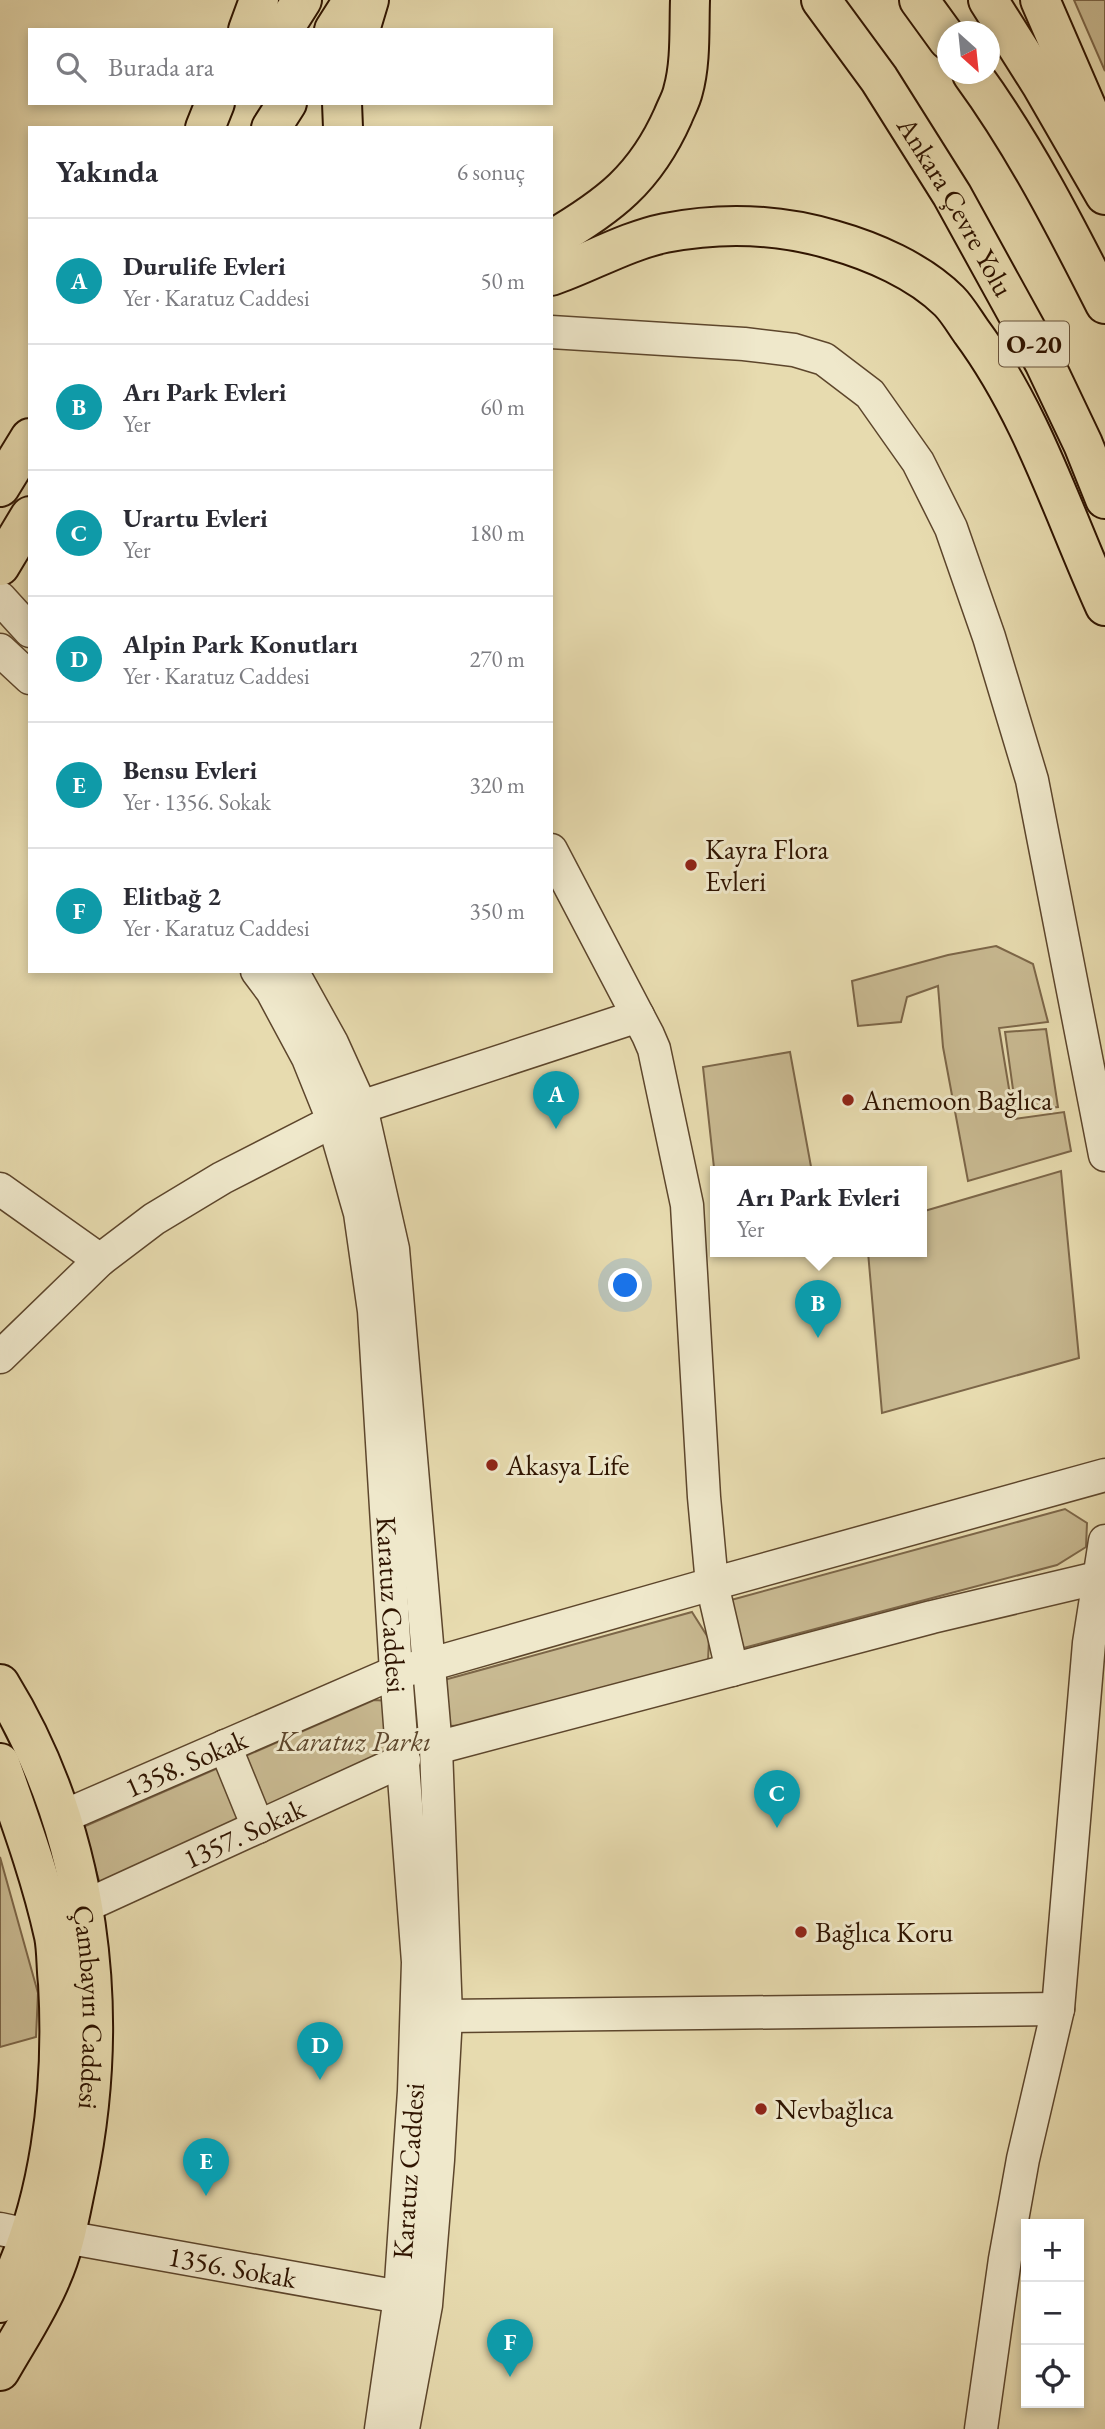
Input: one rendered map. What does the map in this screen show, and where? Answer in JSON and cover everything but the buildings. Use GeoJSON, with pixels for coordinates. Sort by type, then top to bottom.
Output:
{"type":"FeatureCollection","features":[{"type":"Feature","properties":{"kind":"main road"},"geometry":{"type":"LineString","coordinates":[[249,28],[259,0]]}},
{"type":"Feature","properties":{"kind":"main road"},"geometry":{"type":"LineString","coordinates":[[284,28],[302,0]]}},
{"type":"Feature","properties":{"kind":"main road"},"geometry":{"type":"LineString","coordinates":[[335,28],[353,0]]}},
{"type":"Feature","properties":{"kind":"main road"},"geometry":{"type":"LineString","coordinates":[[361,28],[369,0]]}},
{"type":"Feature","properties":{"kind":"main road"},"geometry":{"type":"LineString","coordinates":[[553,239],[593,216],[629,186],[661,143],[683,91],[689,47],[690,0]]}},
{"type":"Feature","properties":{"kind":"main road","name":"Ankara Çevre Yolu"},"geometry":{"type":"LineString","coordinates":[[821,0],[879,79],[952,195],[1044,362],[1083,444],[1105,499]]}},
{"type":"Feature","properties":{"kind":"main road"},"geometry":{"type":"LineString","coordinates":[[919,0],[937,26]]}},
{"type":"Feature","properties":{"kind":"main road"},"geometry":{"type":"LineString","coordinates":[[988,0],[1041,84],[1105,195]]}},
{"type":"Feature","properties":{"kind":"main road"},"geometry":{"type":"LineString","coordinates":[[1040,0],[1105,150]]}},
{"type":"Feature","properties":{"kind":"main road","name":"O-20"},"geometry":{"type":"LineString","coordinates":[[978,84],[1024,156],[1105,304]]}},
{"type":"Feature","properties":{"kind":"main road"},"geometry":{"type":"LineString","coordinates":[[206,126],[214,105]]}},
{"type":"Feature","properties":{"kind":"main road"},"geometry":{"type":"LineString","coordinates":[[221,126],[235,105]]}},
{"type":"Feature","properties":{"kind":"main road"},"geometry":{"type":"LineString","coordinates":[[272,126],[286,105]]}},
{"type":"Feature","properties":{"kind":"main road"},"geometry":{"type":"LineString","coordinates":[[342,105],[343,126]]}},
{"type":"Feature","properties":{"kind":"main road"},"geometry":{"type":"LineString","coordinates":[[553,275],[621,247],[664,233],[715,227],[754,226],[804,232],[857,247],[901,266],[948,301],[989,355],[1030,430],[1105,606]]}},
{"type":"Feature","properties":{"kind":"main road"},"geometry":{"type":"LineString","coordinates":[[0,487],[28,441]]}},
{"type":"Feature","properties":{"kind":"main road"},"geometry":{"type":"LineString","coordinates":[[0,566],[28,519]]}},
{"type":"Feature","properties":{"kind":"main road","name":"Çambayırı Caddesi"},"geometry":{"type":"LineString","coordinates":[[0,1684],[30,1739],[62,1817],[83,1907],[91,1958],[94,2005],[94,2065],[85,2146],[65,2237],[51,2279],[0,2371]]}},
{"type":"Feature","properties":{"kind":"main road","name":"Çambayırı Caddesi"},"geometry":{"type":"LineString","coordinates":[[0,2303],[11,2284],[14,2232],[36,2210],[49,2153],[56,2100],[60,2025],[54,1938],[30,1849],[1,1769]]}},
{"type":"Feature","properties":{"kind":"street"},"geometry":{"type":"LineString","coordinates":[[553,332],[744,344],[794,350],[824,359],[870,394],[918,462],[951,528],[989,637],[1032,780],[1105,1155]]}},
{"type":"Feature","properties":{"kind":"street"},"geometry":{"type":"LineString","coordinates":[[0,598],[28,629]]}},
{"type":"Feature","properties":{"kind":"street"},"geometry":{"type":"LineString","coordinates":[[0,650],[28,676]]}},
{"type":"Feature","properties":{"kind":"street"},"geometry":{"type":"LineString","coordinates":[[553,854],[653,1049],[687,1205],[704,1497],[712,1584],[733,1670]]}},
{"type":"Feature","properties":{"kind":"street","name":"Karatuz Caddesi"},"geometry":{"type":"LineString","coordinates":[[258,973],[308,1058],[347,1113],[393,1249],[402,1325],[436,1748],[446,2016],[439,2160],[426,2305],[402,2429]]}},
{"type":"Feature","properties":{"kind":"street","name":"Karatuz Caddesi"},"geometry":{"type":"LineString","coordinates":[[293,973],[332,1043],[347,1113],[370,1277],[418,1962],[415,2091],[400,2297],[381,2429]]}},
{"type":"Feature","properties":{"kind":"street"},"geometry":{"type":"LineString","coordinates":[[0,1357],[100,1260],[154,1219],[222,1178],[347,1113],[638,1016]]}},
{"type":"Feature","properties":{"kind":"street"},"geometry":{"type":"LineString","coordinates":[[0,1189],[100,1260]]}},
{"type":"Feature","properties":{"kind":"street","name":"1358. Sokak"},"geometry":{"type":"LineString","coordinates":[[62,1817],[396,1672],[1105,1475]]}},
{"type":"Feature","properties":{"kind":"street"},"geometry":{"type":"LineString","coordinates":[[982,2429],[1005,2259],[1023,2159],[1058,2009],[1089,1643],[1105,1541]]}},
{"type":"Feature","properties":{"kind":"street"},"geometry":{"type":"LineString","coordinates":[[436,1748],[932,1617],[1101,1577]]}},
{"type":"Feature","properties":{"kind":"street"},"geometry":{"type":"LineString","coordinates":[[226,1746],[258,1827]]}},
{"type":"Feature","properties":{"kind":"street","name":"1357. Sokak"},"geometry":{"type":"LineString","coordinates":[[83,1907],[404,1760]]}},
{"type":"Feature","properties":{"kind":"street"},"geometry":{"type":"LineString","coordinates":[[446,2016],[1058,2009]]}},
{"type":"Feature","properties":{"kind":"street","name":"1356. Sokak"},"geometry":{"type":"LineString","coordinates":[[65,2237],[400,2297]]}},
{"type":"Feature","properties":{"kind":"green space"},"geometry":{"type":"Polygon","coordinates":[[[1074,0],[1105,0],[1105,71],[1074,0]]]}},
{"type":"Feature","properties":{"kind":"green space"},"geometry":{"type":"Polygon","coordinates":[[[996,946],[1033,964],[1048,1022],[999,1028],[1014,1119],[1064,1112],[1071,1151],[968,1181],[943,1047],[938,986],[907,997],[901,1022],[858,1026],[852,981],[948,955],[996,946]]]}},
{"type":"Feature","properties":{"kind":"green space"},"geometry":{"type":"Polygon","coordinates":[[[1046,1029],[1058,1107],[1016,1111],[1005,1032],[1046,1029]]]}},
{"type":"Feature","properties":{"kind":"green space"},"geometry":{"type":"Polygon","coordinates":[[[790,1052],[811,1166],[714,1166],[703,1067],[790,1052]]]}},
{"type":"Feature","properties":{"kind":"green space"},"geometry":{"type":"Polygon","coordinates":[[[1061,1171],[1079,1358],[882,1413],[868,1257],[927,1257],[927,1210],[1061,1171]]]}},
{"type":"Feature","properties":{"kind":"green space"},"geometry":{"type":"Polygon","coordinates":[[[1065,1509],[1087,1523],[1086,1547],[1057,1565],[736,1650],[731,1600],[1065,1509]]]}},
{"type":"Feature","properties":{"kind":"green space"},"geometry":{"type":"Polygon","coordinates":[[[692,1612],[709,1639],[708,1661],[480,1725],[448,1726],[444,1680],[692,1612]]]}},
{"type":"Feature","properties":{"kind":"green space","name":"Karatuz Parkı"},"geometry":{"type":"Polygon","coordinates":[[[374,1700],[390,1701],[396,1748],[100,1884],[83,1827],[374,1700]]]}},
{"type":"Feature","properties":{"kind":"green space"},"geometry":{"type":"Polygon","coordinates":[[[0,1857],[38,1993],[36,2037],[0,2047],[0,1857]]]}},
{"type":"Feature","properties":{"kind":"place","name":"Kayra Flora Evleri"},"geometry":{"type":"Point","coordinates":[691,865]}},
{"type":"Feature","properties":{"kind":"place","name":"Anemoon Bağlıca"},"geometry":{"type":"Point","coordinates":[848,1100]}},
{"type":"Feature","properties":{"kind":"place","name":"Durulife Evleri"},"geometry":{"type":"Point","coordinates":[556,1129]}},
{"type":"Feature","properties":{"kind":"place","name":"Arı Park Evleri"},"geometry":{"type":"Point","coordinates":[818,1338]}},
{"type":"Feature","properties":{"kind":"place","name":"Akasya Life"},"geometry":{"type":"Point","coordinates":[492,1465]}},
{"type":"Feature","properties":{"kind":"place","name":"Urartu Evleri"},"geometry":{"type":"Point","coordinates":[777,1828]}},
{"type":"Feature","properties":{"kind":"place","name":"Bağlıca Koru"},"geometry":{"type":"Point","coordinates":[801,1932]}},
{"type":"Feature","properties":{"kind":"place","name":"Alpin Park Konutları"},"geometry":{"type":"Point","coordinates":[320,2080]}},
{"type":"Feature","properties":{"kind":"place","name":"Nevbağlıca"},"geometry":{"type":"Point","coordinates":[761,2109]}},
{"type":"Feature","properties":{"kind":"place","name":"Bensu Evleri"},"geometry":{"type":"Point","coordinates":[206,2196]}},
{"type":"Feature","properties":{"kind":"place","name":"Elitbağ 2"},"geometry":{"type":"Point","coordinates":[510,2377]}}]}
